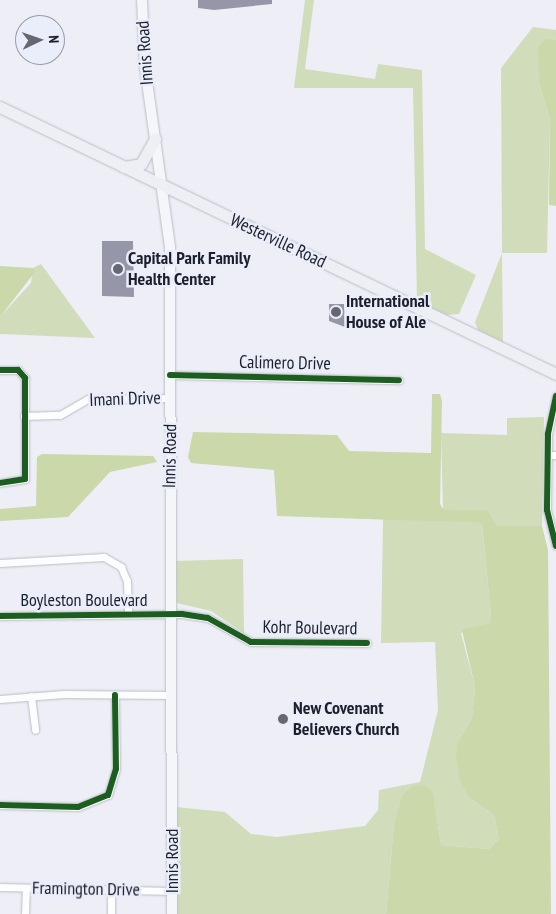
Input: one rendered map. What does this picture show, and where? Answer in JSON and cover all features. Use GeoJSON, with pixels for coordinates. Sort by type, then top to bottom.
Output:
{"type":"FeatureCollection","features":[{"type":"Feature","properties":{"kind":"main road","name":"Innis Road"},"geometry":{"type":"LineString","coordinates":[[142,0],[145,67],[164,187],[170,247],[169,615],[172,914]]}},
{"type":"Feature","properties":{"kind":"main road","name":"Westerville Road"},"geometry":{"type":"LineString","coordinates":[[0,108],[556,374]]}},
{"type":"Feature","properties":{"kind":"main road"},"geometry":{"type":"LineString","coordinates":[[124,167],[141,164],[156,139]]}},
{"type":"Feature","properties":{"kind":"street"},"geometry":{"type":"LineString","coordinates":[[0,370],[22,372],[25,479],[0,483]]}},
{"type":"Feature","properties":{"kind":"street","name":"Calimero Drive"},"geometry":{"type":"LineString","coordinates":[[170,375],[399,380]]}},
{"type":"Feature","properties":{"kind":"street"},"geometry":{"type":"LineString","coordinates":[[556,396],[548,455],[548,523],[556,546]]}},
{"type":"Feature","properties":{"kind":"street","name":"Imani Drive"},"geometry":{"type":"LineString","coordinates":[[24,416],[60,415],[88,398],[170,398]]}},
{"type":"Feature","properties":{"kind":"street"},"geometry":{"type":"LineString","coordinates":[[548,455],[556,455]]}},
{"type":"Feature","properties":{"kind":"street"},"geometry":{"type":"LineString","coordinates":[[0,563],[104,557],[121,566],[127,582],[128,614]]}},
{"type":"Feature","properties":{"kind":"street","name":"Boyleston Boulevard"},"geometry":{"type":"LineString","coordinates":[[0,616],[169,615]]}},
{"type":"Feature","properties":{"kind":"street","name":"Kohr Boulevard"},"geometry":{"type":"LineString","coordinates":[[169,615],[208,618],[251,642],[367,643]]}},
{"type":"Feature","properties":{"kind":"street"},"geometry":{"type":"LineString","coordinates":[[0,805],[78,807],[108,795],[116,769],[115,695]]}},
{"type":"Feature","properties":{"kind":"street"},"geometry":{"type":"LineString","coordinates":[[0,699],[31,696],[170,695]]}},
{"type":"Feature","properties":{"kind":"street"},"geometry":{"type":"LineString","coordinates":[[31,696],[35,730]]}},
{"type":"Feature","properties":{"kind":"street","name":"Framington Drive"},"geometry":{"type":"LineString","coordinates":[[0,887],[172,891]]}},
{"type":"Feature","properties":{"kind":"street"},"geometry":{"type":"LineString","coordinates":[[26,888],[26,914]]}},
{"type":"Feature","properties":{"kind":"street"},"geometry":{"type":"LineString","coordinates":[[111,889],[111,914]]}},
{"type":"Feature","properties":{"kind":"green space"},"geometry":{"type":"Polygon","coordinates":[[[305,0],[314,0],[305,69],[375,79],[378,64],[422,70],[425,249],[476,275],[459,314],[447,315],[417,302],[413,88],[294,88],[305,0]]]}},
{"type":"Feature","properties":{"kind":"green space"},"geometry":{"type":"Polygon","coordinates":[[[533,27],[556,30],[556,40],[546,38],[540,86],[550,120],[547,253],[502,253],[501,68],[533,27]]]}},
{"type":"Feature","properties":{"kind":"green space"},"geometry":{"type":"Polygon","coordinates":[[[546,38],[556,40],[556,206],[549,205],[550,120],[540,86],[538,47],[546,38]]]}},
{"type":"Feature","properties":{"kind":"green space"},"geometry":{"type":"Polygon","coordinates":[[[502,253],[503,342],[478,330],[475,322],[502,253]]]}},
{"type":"Feature","properties":{"kind":"green space"},"geometry":{"type":"Polygon","coordinates":[[[41,264],[95,338],[0,334],[0,317],[31,283],[33,268],[41,264]]]}},
{"type":"Feature","properties":{"kind":"green space"},"geometry":{"type":"Polygon","coordinates":[[[0,266],[33,268],[35,272],[0,317],[0,266]]]}},
{"type":"Feature","properties":{"kind":"green space"},"geometry":{"type":"Polygon","coordinates":[[[432,394],[440,394],[442,401],[440,504],[443,509],[487,510],[498,526],[542,526],[548,550],[551,914],[386,914],[394,824],[403,794],[413,786],[425,785],[433,791],[441,845],[489,849],[499,839],[494,815],[470,798],[460,781],[456,756],[458,741],[472,718],[475,687],[462,630],[490,623],[491,616],[482,523],[277,516],[274,470],[191,463],[188,457],[193,432],[337,435],[349,451],[431,453],[432,394]]]}},
{"type":"Feature","properties":{"kind":"green space"},"geometry":{"type":"Polygon","coordinates":[[[544,417],[542,526],[498,526],[487,510],[443,509],[441,433],[507,435],[507,418],[544,417]]]}},
{"type":"Feature","properties":{"kind":"green space"},"geometry":{"type":"Polygon","coordinates":[[[42,454],[153,456],[157,462],[110,472],[68,517],[0,521],[0,509],[36,506],[37,457],[42,454]]]}},
{"type":"Feature","properties":{"kind":"green space"},"geometry":{"type":"Polygon","coordinates":[[[383,519],[482,523],[491,616],[490,623],[461,633],[475,687],[472,718],[458,741],[470,798],[494,815],[499,839],[489,849],[441,845],[433,791],[394,824],[386,914],[177,914],[176,807],[225,812],[251,834],[277,837],[365,826],[378,810],[379,790],[420,782],[438,710],[435,642],[381,643],[383,519]]]}},
{"type":"Feature","properties":{"kind":"green space"},"geometry":{"type":"Polygon","coordinates":[[[243,559],[244,633],[211,611],[177,603],[175,561],[243,559]]]}},
{"type":"Feature","properties":{"kind":"building"},"geometry":{"type":"Polygon","coordinates":[[[198,0],[272,0],[272,4],[214,10],[198,8],[198,0]]]}},
{"type":"Feature","properties":{"kind":"building","name":"Capital Park Family Health Center"},"geometry":{"type":"Polygon","coordinates":[[[102,241],[133,241],[134,297],[102,296],[102,241]]]}},
{"type":"Feature","properties":{"kind":"building","name":"International House of Ale"},"geometry":{"type":"Polygon","coordinates":[[[329,304],[344,304],[345,327],[329,321],[329,304]]]}},
{"type":"Feature","properties":{"kind":"cycle path"},"geometry":{"type":"LineString","coordinates":[[0,370],[18,370],[25,378],[25,479],[0,483]]}},
{"type":"Feature","properties":{"kind":"cycle path"},"geometry":{"type":"LineString","coordinates":[[170,375],[399,380]]}},
{"type":"Feature","properties":{"kind":"cycle path"},"geometry":{"type":"LineString","coordinates":[[556,396],[548,434],[547,510],[556,546]]}},
{"type":"Feature","properties":{"kind":"cycle path"},"geometry":{"type":"LineString","coordinates":[[0,616],[182,614],[208,618],[251,642],[367,643]]}},
{"type":"Feature","properties":{"kind":"cycle path"},"geometry":{"type":"LineString","coordinates":[[0,805],[78,807],[108,795],[116,769],[115,695]]}},
{"type":"Feature","properties":{"kind":"place","name":"Capital Park Family Health Center"},"geometry":{"type":"Point","coordinates":[118,269]}},
{"type":"Feature","properties":{"kind":"place","name":"International House of Ale"},"geometry":{"type":"Point","coordinates":[336,312]}},
{"type":"Feature","properties":{"kind":"place","name":"New Covenant Believers Church"},"geometry":{"type":"Point","coordinates":[283,719]}}]}
